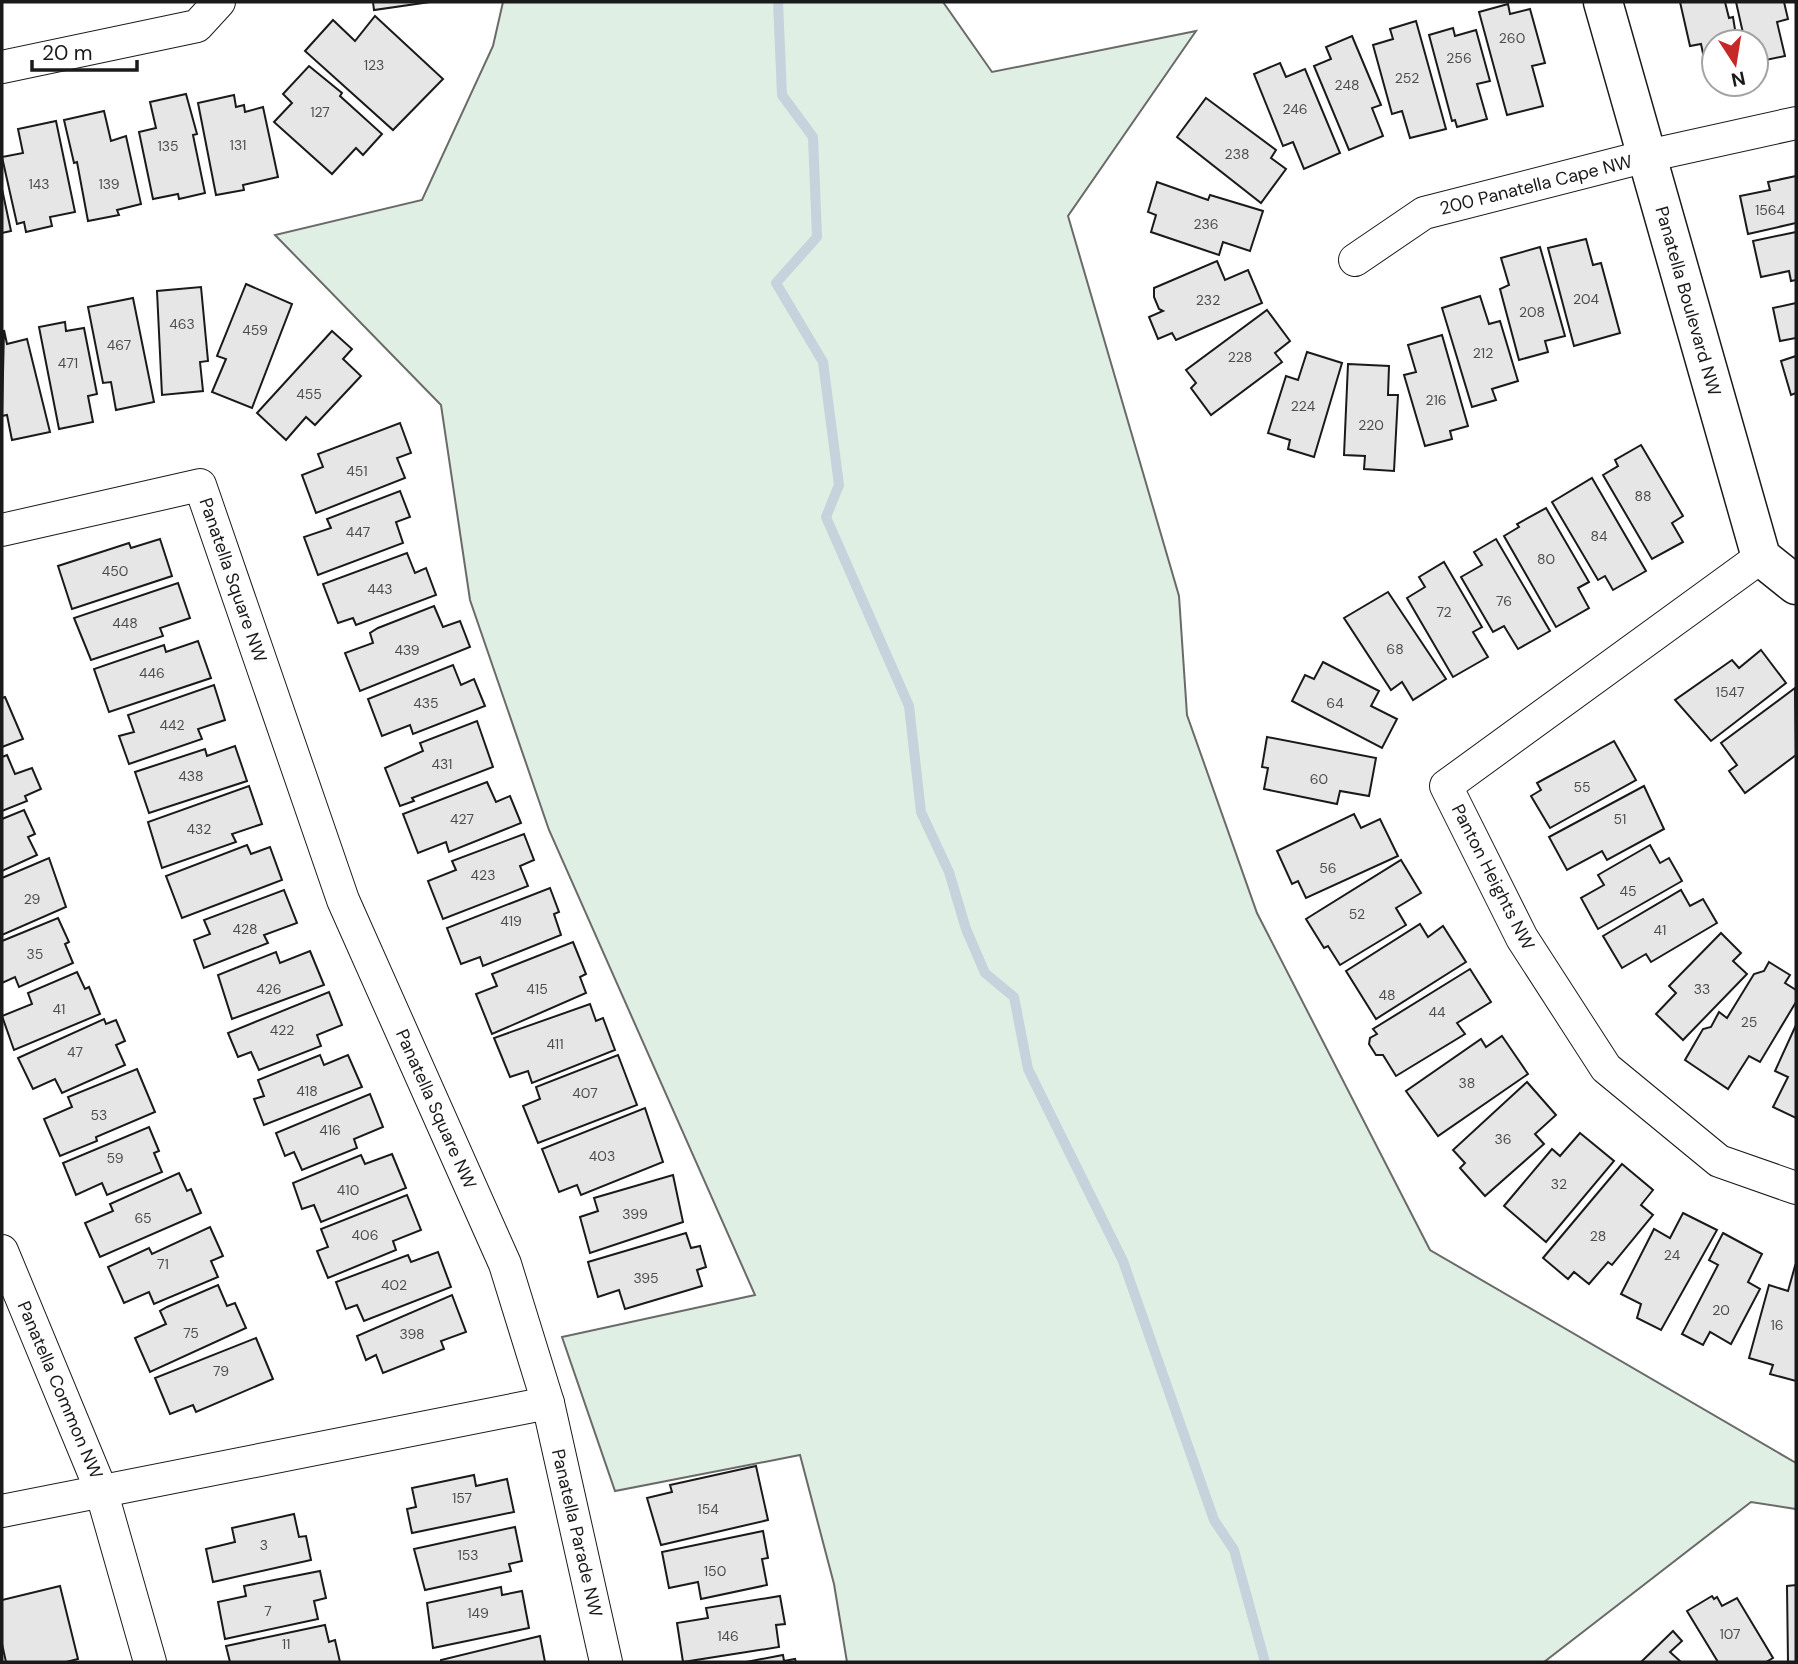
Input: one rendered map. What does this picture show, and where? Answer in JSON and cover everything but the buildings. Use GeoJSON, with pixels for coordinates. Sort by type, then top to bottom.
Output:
{"type":"FeatureCollection","features":[{"type":"Feature","properties":{"kind":"street"},"geometry":{"type":"LineString","coordinates":[[2,67],[197,26],[219,2]]}},
{"type":"Feature","properties":{"kind":"street","name":"Panatella Boulevard NW"},"geometry":{"type":"LineString","coordinates":[[1603,2],[1762,557]]}},
{"type":"Feature","properties":{"kind":"street","name":"200 Panatella Cape NW"},"geometry":{"type":"LineString","coordinates":[[1355,260],[1424,213],[1647,156],[1796,123]]}},
{"type":"Feature","properties":{"kind":"street","name":"Panatella Square NW"},"geometry":{"type":"LineString","coordinates":[[2,530],[200,485],[343,900],[505,1264],[548,1403]]}},
{"type":"Feature","properties":{"kind":"street"},"geometry":{"type":"LineString","coordinates":[[1762,557],[1796,586]]}},
{"type":"Feature","properties":{"kind":"street","name":"Panton Heights NW"},"geometry":{"type":"LineString","coordinates":[[1762,557],[1446,786],[1522,938],[1606,1069],[1719,1161],[1796,1188]]}},
{"type":"Feature","properties":{"kind":"street","name":"Panatella Common NW"},"geometry":{"type":"LineString","coordinates":[[2,1251],[101,1490]]}},
{"type":"Feature","properties":{"kind":"street"},"geometry":{"type":"LineString","coordinates":[[2,1511],[548,1403]]}},
{"type":"Feature","properties":{"kind":"street","name":"Panatella Parade NW"},"geometry":{"type":"LineString","coordinates":[[548,1403],[606,1662]]}},
{"type":"Feature","properties":{"kind":"street"},"geometry":{"type":"LineString","coordinates":[[101,1490],[149,1662]]}},
{"type":"Feature","properties":{"kind":"green space"},"geometry":{"type":"Polygon","coordinates":[[[503,2],[943,2],[992,72],[1196,31],[1068,216],[1179,596],[1187,715],[1257,913],[1430,1250],[1796,1463],[1796,1509],[1751,1502],[1544,1662],[847,1662],[834,1584],[800,1455],[615,1491],[562,1337],[755,1295],[549,830],[470,600],[441,405],[275,235],[422,200],[493,46],[503,2]]]}},
{"type":"Feature","properties":{"kind":"waterway"},"geometry":{"type":"LineString","coordinates":[[778,2],[782,95],[813,137],[817,237],[776,283],[823,362],[839,485],[826,517],[909,706],[921,812],[949,872],[966,929],[985,973],[1014,997],[1028,1069],[1123,1261],[1214,1520],[1234,1550],[1265,1662]]}}]}
